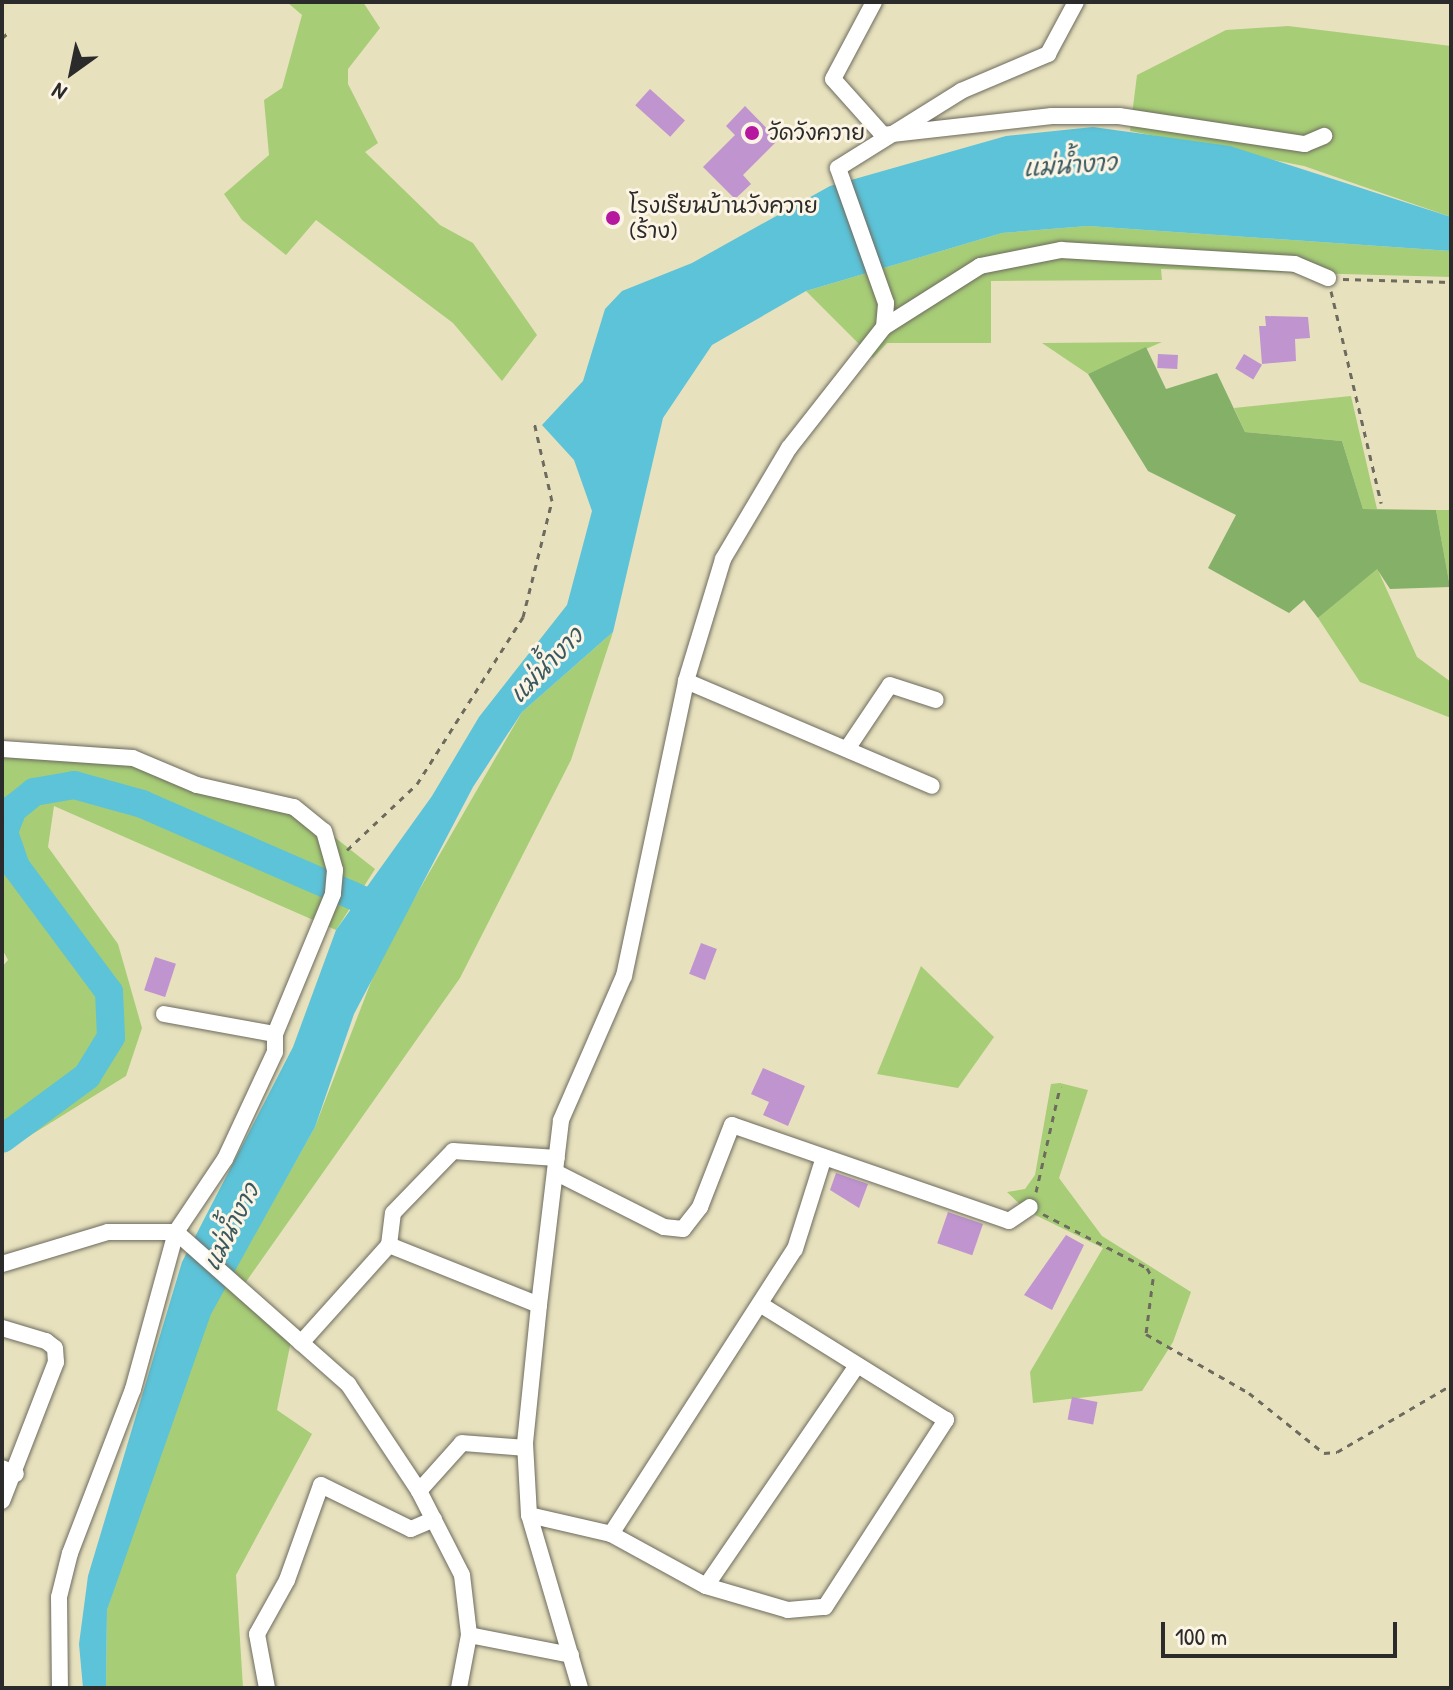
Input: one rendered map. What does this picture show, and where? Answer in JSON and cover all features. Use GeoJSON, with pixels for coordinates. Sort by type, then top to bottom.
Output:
{"type":"FeatureCollection","features":[{"type":"Feature","properties":{"kind":"street"},"geometry":{"type":"LineString","coordinates":[[874,2],[833,79],[883,135]]}},
{"type":"Feature","properties":{"kind":"street"},"geometry":{"type":"LineString","coordinates":[[884,327],[886,303],[838,168],[883,135],[1048,54],[1076,2]]}},
{"type":"Feature","properties":{"kind":"street"},"geometry":{"type":"LineString","coordinates":[[883,135],[1065,116],[1119,116],[1305,144],[1324,136]]}},
{"type":"Feature","properties":{"kind":"street"},"geometry":{"type":"LineString","coordinates":[[580,1688],[529,1515],[525,1448],[561,1120],[624,976],[686,681],[723,559],[789,448],[884,327],[980,266],[1061,250],[1237,257],[1295,264],[1328,278]]}},
{"type":"Feature","properties":{"kind":"street"},"geometry":{"type":"LineString","coordinates":[[686,681],[849,746],[932,786]]}},
{"type":"Feature","properties":{"kind":"street"},"geometry":{"type":"LineString","coordinates":[[849,746],[890,685],[936,700]]}},
{"type":"Feature","properties":{"kind":"street"},"geometry":{"type":"LineString","coordinates":[[2,749],[133,758],[197,785],[294,807],[324,831],[332,861],[333,894],[275,1034],[275,1052],[225,1159],[182,1236],[133,1389],[70,1553],[59,1597],[60,1688]]}},
{"type":"Feature","properties":{"kind":"street"},"geometry":{"type":"LineString","coordinates":[[164,1014],[275,1034]]}},
{"type":"Feature","properties":{"kind":"street"},"geometry":{"type":"LineString","coordinates":[[301,1343],[389,1245],[399,1203],[430,1182],[453,1151],[556,1165],[664,1227],[683,1229],[700,1207],[732,1125],[823,1160],[1009,1221],[1030,1207]]}},
{"type":"Feature","properties":{"kind":"street"},"geometry":{"type":"LineString","coordinates":[[611,1534],[795,1249],[823,1160]]}},
{"type":"Feature","properties":{"kind":"street"},"geometry":{"type":"LineString","coordinates":[[2,1264],[108,1232],[182,1236],[236,1279],[348,1384],[419,1491],[462,1575],[469,1635],[459,1688]]}},
{"type":"Feature","properties":{"kind":"street"},"geometry":{"type":"LineString","coordinates":[[389,1245],[539,1305]]}},
{"type":"Feature","properties":{"kind":"street"},"geometry":{"type":"LineString","coordinates":[[529,1515],[611,1534],[706,1586],[788,1610],[825,1607],[946,1420],[855,1368],[761,1305]]}},
{"type":"Feature","properties":{"kind":"street"},"geometry":{"type":"LineString","coordinates":[[2,1328],[55,1348],[9,1471],[2,1501]]}},
{"type":"Feature","properties":{"kind":"street"},"geometry":{"type":"LineString","coordinates":[[706,1586],[855,1368]]}},
{"type":"Feature","properties":{"kind":"street"},"geometry":{"type":"LineString","coordinates":[[419,1491],[462,1443],[525,1448]]}},
{"type":"Feature","properties":{"kind":"street"},"geometry":{"type":"LineString","coordinates":[[267,1688],[257,1634],[287,1580],[321,1485],[411,1529],[434,1519]]}},
{"type":"Feature","properties":{"kind":"street"},"geometry":{"type":"LineString","coordinates":[[469,1635],[571,1655]]}},
{"type":"Feature","properties":{"kind":"path"},"geometry":{"type":"LineString","coordinates":[[2,38],[10,31]]}},
{"type":"Feature","properties":{"kind":"path"},"geometry":{"type":"LineString","coordinates":[[1381,503],[1328,278],[1451,282]]}},
{"type":"Feature","properties":{"kind":"path"},"geometry":{"type":"LineString","coordinates":[[332,861],[417,784],[523,617],[552,501],[534,422]]}},
{"type":"Feature","properties":{"kind":"path"},"geometry":{"type":"LineString","coordinates":[[1060,1087],[1046,1169],[1030,1207],[1147,1268],[1153,1279],[1146,1334],[1249,1393],[1324,1453],[1337,1452],[1451,1385]]}},
{"type":"Feature","properties":{"kind":"green space"},"geometry":{"type":"Polygon","coordinates":[[[287,2],[363,2],[380,28],[348,69],[348,84],[378,143],[365,152],[440,225],[473,243],[537,335],[502,381],[453,323],[316,220],[286,255],[242,220],[224,194],[269,155],[264,100],[282,88],[302,15],[287,2]]]}},
{"type":"Feature","properties":{"kind":"green space"},"geometry":{"type":"Polygon","coordinates":[[[1288,26],[1451,46],[1451,217],[1304,166],[1130,131],[1137,75],[1226,30],[1288,26]]]}},
{"type":"Feature","properties":{"kind":"green space"},"geometry":{"type":"Polygon","coordinates":[[[1088,226],[1451,251],[1451,277],[1161,269],[1162,280],[991,281],[991,343],[887,343],[873,358],[806,291],[1002,233],[1088,226]]]}},
{"type":"Feature","properties":{"kind":"green space"},"geometry":{"type":"Polygon","coordinates":[[[1162,342],[1088,374],[1042,343],[1162,342]]]}},
{"type":"Feature","properties":{"kind":"green space"},"geometry":{"type":"Polygon","coordinates":[[[1146,347],[1166,389],[1217,373],[1245,432],[1342,441],[1363,509],[1436,510],[1450,587],[1390,589],[1377,569],[1318,618],[1304,600],[1289,613],[1208,568],[1236,515],[1148,471],[1088,374],[1146,347]]]}},
{"type":"Feature","properties":{"kind":"green space"},"geometry":{"type":"Polygon","coordinates":[[[1351,396],[1377,509],[1363,509],[1342,441],[1245,432],[1234,408],[1351,396]]]}},
{"type":"Feature","properties":{"kind":"green space"},"geometry":{"type":"Polygon","coordinates":[[[1436,510],[1451,510],[1451,587],[1450,587],[1436,510]]]}},
{"type":"Feature","properties":{"kind":"green space"},"geometry":{"type":"Polygon","coordinates":[[[1377,568],[1417,657],[1451,682],[1451,718],[1360,682],[1318,618],[1377,568]]]}},
{"type":"Feature","properties":{"kind":"green space"},"geometry":{"type":"Polygon","coordinates":[[[613,632],[571,760],[460,978],[236,1296],[291,1341],[277,1410],[312,1434],[236,1575],[243,1688],[106,1688],[107,1610],[171,1414],[210,1314],[315,1127],[381,956],[522,712],[613,632]]]}},
{"type":"Feature","properties":{"kind":"green space"},"geometry":{"type":"Polygon","coordinates":[[[2,742],[119,748],[192,778],[286,799],[375,869],[336,930],[54,806],[48,847],[118,944],[142,1028],[126,1076],[2,1153],[2,967],[8,960],[2,949],[2,742]]]}},
{"type":"Feature","properties":{"kind":"green space"},"geometry":{"type":"Polygon","coordinates":[[[921,966],[994,1037],[958,1088],[877,1074],[921,966]]]}},
{"type":"Feature","properties":{"kind":"green space"},"geometry":{"type":"Polygon","coordinates":[[[1060,1083],[1088,1090],[1059,1178],[1102,1236],[1191,1292],[1173,1342],[1142,1391],[1033,1403],[1030,1372],[1103,1248],[1027,1211],[1007,1192],[1025,1189],[1035,1175],[1051,1084],[1060,1083]]]}},
{"type":"Feature","properties":{"kind":"water","name":"แม่น้ำงาว"},"geometry":{"type":"Polygon","coordinates":[[[1093,127],[1230,146],[1451,217],[1451,251],[1088,226],[1002,233],[806,291],[712,345],[663,418],[613,632],[522,712],[473,787],[354,1014],[315,1127],[211,1314],[107,1610],[106,1688],[83,1688],[79,1644],[88,1576],[182,1262],[293,1047],[336,930],[432,796],[479,717],[567,605],[592,511],[574,460],[542,425],[583,381],[605,309],[622,291],[692,263],[830,186],[1006,136],[1093,127]]]}},
{"type":"Feature","properties":{"kind":"building"},"geometry":{"type":"Polygon","coordinates":[[[650,89],[685,120],[670,137],[635,105],[650,89]]]}},
{"type":"Feature","properties":{"kind":"building"},"geometry":{"type":"Polygon","coordinates":[[[745,106],[778,140],[743,175],[751,184],[735,199],[703,167],[735,135],[726,126],[745,106]]]}},
{"type":"Feature","properties":{"kind":"building"},"geometry":{"type":"Polygon","coordinates":[[[1265,316],[1308,317],[1310,338],[1295,339],[1296,361],[1262,364],[1259,326],[1266,326],[1265,316]]]}},
{"type":"Feature","properties":{"kind":"building"},"geometry":{"type":"Polygon","coordinates":[[[1158,354],[1178,355],[1177,369],[1157,368],[1158,354]]]}},
{"type":"Feature","properties":{"kind":"building"},"geometry":{"type":"Polygon","coordinates":[[[1244,354],[1262,365],[1253,379],[1235,369],[1244,354]]]}},
{"type":"Feature","properties":{"kind":"building"},"geometry":{"type":"Polygon","coordinates":[[[701,943],[717,949],[705,980],[689,974],[701,943]]]}},
{"type":"Feature","properties":{"kind":"building"},"geometry":{"type":"Polygon","coordinates":[[[155,957],[176,964],[165,997],[144,990],[155,957]]]}},
{"type":"Feature","properties":{"kind":"building"},"geometry":{"type":"Polygon","coordinates":[[[763,1068],[805,1086],[788,1126],[763,1115],[769,1102],[751,1094],[763,1068]]]}},
{"type":"Feature","properties":{"kind":"building"},"geometry":{"type":"Polygon","coordinates":[[[836,1173],[868,1184],[859,1208],[830,1190],[836,1173]]]}},
{"type":"Feature","properties":{"kind":"building"},"geometry":{"type":"Polygon","coordinates":[[[948,1212],[983,1224],[972,1255],[937,1243],[948,1212]]]}},
{"type":"Feature","properties":{"kind":"building"},"geometry":{"type":"Polygon","coordinates":[[[1066,1235],[1084,1245],[1052,1310],[1024,1295],[1066,1235]]]}},
{"type":"Feature","properties":{"kind":"building"},"geometry":{"type":"Polygon","coordinates":[[[1072,1397],[1098,1402],[1093,1425],[1068,1420],[1072,1397]]]}},
{"type":"Feature","properties":{"kind":"waterway"},"geometry":{"type":"LineString","coordinates":[[2,1139],[87,1076],[111,1037],[109,992],[16,867],[4,832],[13,809],[34,792],[74,785],[142,804],[381,908]]}},
{"type":"Feature","properties":{"kind":"place","name":"วัดวังควาย"},"geometry":{"type":"Point","coordinates":[752,133]}},
{"type":"Feature","properties":{"kind":"place","name":"โรงเรียนบ้านวังควาย (ร้าง)"},"geometry":{"type":"Point","coordinates":[613,218]}}]}
